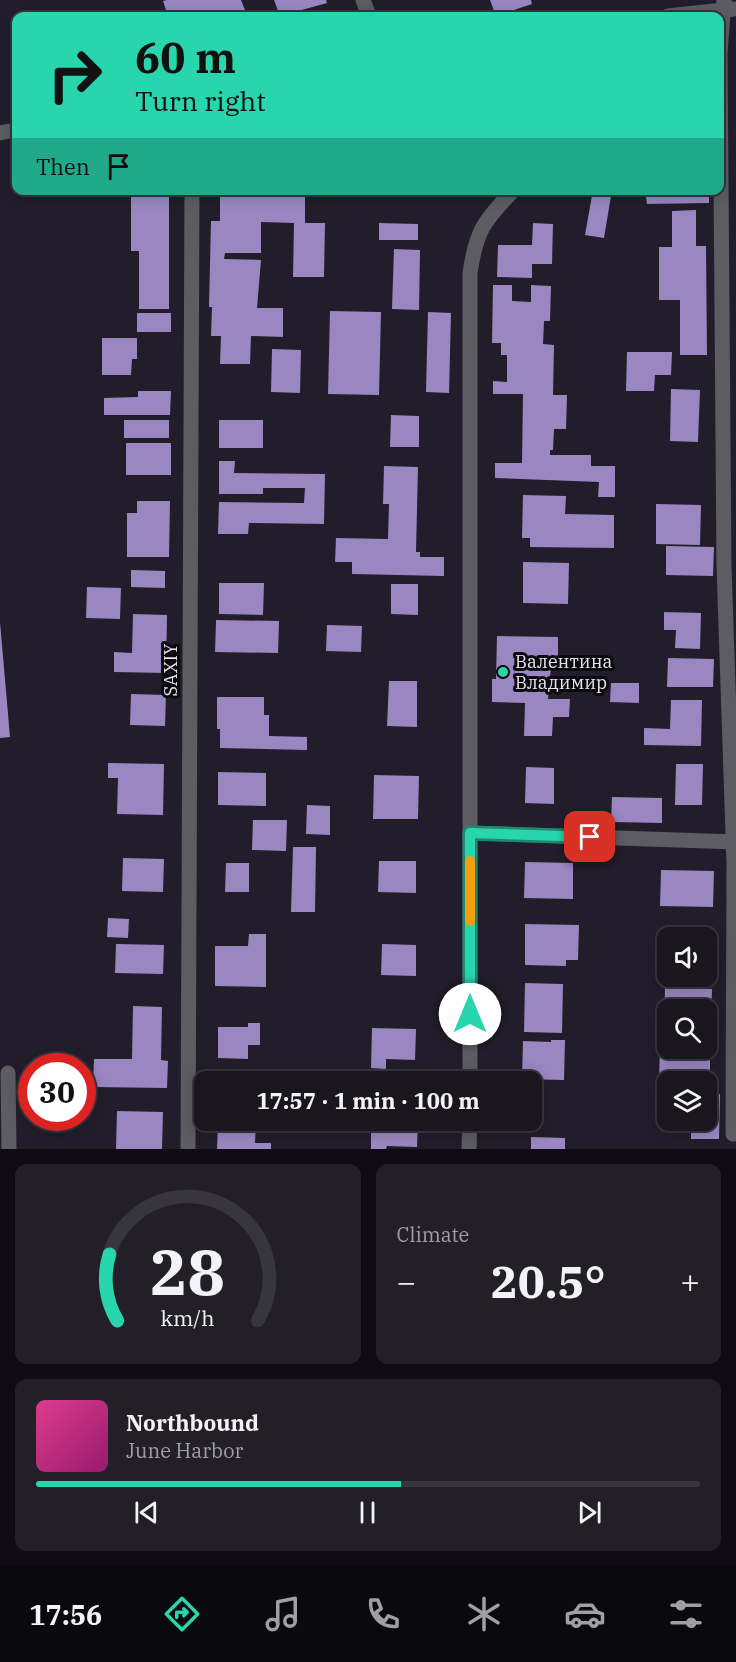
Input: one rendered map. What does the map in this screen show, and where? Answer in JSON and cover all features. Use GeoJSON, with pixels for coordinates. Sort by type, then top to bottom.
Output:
{"type":"FeatureCollection","features":[{"type":"Feature","properties":{"kind":"street"},"geometry":{"type":"LineString","coordinates":[[697,12],[729,6],[724,32]]}},
{"type":"Feature","properties":{"kind":"street"},"geometry":{"type":"LineString","coordinates":[[724,161],[729,295],[730,566],[735,842],[733,1134]]}},
{"type":"Feature","properties":{"kind":"street","name":"SAXIY"},"geometry":{"type":"LineString","coordinates":[[188,1149],[192,195]]}},
{"type":"Feature","properties":{"kind":"street"},"geometry":{"type":"LineString","coordinates":[[470,1071],[470,273],[474,246],[482,225],[509,195]]}},
{"type":"Feature","properties":{"kind":"street"},"geometry":{"type":"LineString","coordinates":[[470,833],[735,842]]}},
{"type":"Feature","properties":{"kind":"street"},"geometry":{"type":"LineString","coordinates":[[8,1073],[9,1149]]}},
{"type":"Feature","properties":{"kind":"street"},"geometry":{"type":"LineString","coordinates":[[470,1131],[470,1149]]}},
{"type":"Feature","properties":{"kind":"building"},"geometry":{"type":"Polygon","coordinates":[[[241,0],[245,10],[238,12],[167,12],[163,1],[241,0]]]}},
{"type":"Feature","properties":{"kind":"building"},"geometry":{"type":"Polygon","coordinates":[[[274,0],[326,0],[327,3],[294,12],[278,12],[274,0]]]}},
{"type":"Feature","properties":{"kind":"building"},"geometry":{"type":"Polygon","coordinates":[[[490,0],[531,0],[532,4],[508,12],[494,12],[490,0]]]}},
{"type":"Feature","properties":{"kind":"building"},"geometry":{"type":"Polygon","coordinates":[[[131,195],[169,195],[169,309],[139,309],[139,251],[131,251],[131,195]]]}},
{"type":"Feature","properties":{"kind":"building"},"geometry":{"type":"Polygon","coordinates":[[[220,195],[305,195],[305,223],[325,223],[324,277],[293,277],[294,223],[261,222],[261,253],[225,253],[224,259],[261,260],[257,308],[283,308],[283,337],[251,336],[250,364],[220,364],[221,336],[211,336],[212,307],[209,307],[211,221],[220,221],[220,195]]]}},
{"type":"Feature","properties":{"kind":"building"},"geometry":{"type":"Polygon","coordinates":[[[592,195],[611,195],[604,238],[585,235],[592,195]]]}},
{"type":"Feature","properties":{"kind":"building"},"geometry":{"type":"Polygon","coordinates":[[[646,195],[709,195],[709,203],[647,204],[646,195]]]}},
{"type":"Feature","properties":{"kind":"building"},"geometry":{"type":"Polygon","coordinates":[[[696,210],[696,246],[706,246],[707,355],[680,355],[680,300],[659,300],[659,247],[672,247],[672,211],[696,210]]]}},
{"type":"Feature","properties":{"kind":"building"},"geometry":{"type":"Polygon","coordinates":[[[379,223],[418,224],[418,240],[379,240],[379,223]]]}},
{"type":"Feature","properties":{"kind":"building"},"geometry":{"type":"Polygon","coordinates":[[[533,223],[553,224],[552,264],[532,264],[532,278],[497,277],[498,245],[532,245],[533,223]]]}},
{"type":"Feature","properties":{"kind":"building"},"geometry":{"type":"Polygon","coordinates":[[[394,249],[420,250],[419,310],[392,309],[394,249]]]}},
{"type":"Feature","properties":{"kind":"building"},"geometry":{"type":"Polygon","coordinates":[[[493,285],[512,285],[512,301],[531,302],[531,285],[551,286],[550,321],[544,321],[543,344],[554,345],[553,395],[567,395],[566,429],[554,429],[553,450],[550,450],[550,455],[591,455],[591,466],[615,466],[615,497],[598,497],[599,482],[495,478],[495,463],[522,463],[523,394],[493,394],[493,381],[507,382],[507,355],[501,355],[501,343],[492,343],[493,285]]]}},
{"type":"Feature","properties":{"kind":"building"},"geometry":{"type":"Polygon","coordinates":[[[330,311],[381,312],[379,395],[328,394],[330,311]]]}},
{"type":"Feature","properties":{"kind":"building"},"geometry":{"type":"Polygon","coordinates":[[[428,312],[451,313],[449,393],[426,392],[428,312]]]}},
{"type":"Feature","properties":{"kind":"building"},"geometry":{"type":"Polygon","coordinates":[[[137,313],[171,313],[171,332],[137,332],[137,313]]]}},
{"type":"Feature","properties":{"kind":"building"},"geometry":{"type":"Polygon","coordinates":[[[102,338],[137,338],[137,359],[132,359],[131,375],[102,375],[102,338]]]}},
{"type":"Feature","properties":{"kind":"building"},"geometry":{"type":"Polygon","coordinates":[[[272,349],[301,350],[300,393],[271,392],[272,349]]]}},
{"type":"Feature","properties":{"kind":"building"},"geometry":{"type":"Polygon","coordinates":[[[627,352],[672,352],[671,375],[655,375],[654,391],[626,391],[627,352]]]}},
{"type":"Feature","properties":{"kind":"building"},"geometry":{"type":"Polygon","coordinates":[[[671,389],[700,390],[698,442],[670,441],[671,389]]]}},
{"type":"Feature","properties":{"kind":"building"},"geometry":{"type":"Polygon","coordinates":[[[138,391],[171,391],[170,415],[104,415],[104,398],[138,397],[138,391]]]}},
{"type":"Feature","properties":{"kind":"building"},"geometry":{"type":"Polygon","coordinates":[[[391,415],[419,416],[419,447],[390,447],[391,415]]]}},
{"type":"Feature","properties":{"kind":"building"},"geometry":{"type":"Polygon","coordinates":[[[124,420],[169,420],[169,438],[124,438],[124,420]]]}},
{"type":"Feature","properties":{"kind":"building"},"geometry":{"type":"Polygon","coordinates":[[[219,420],[263,420],[263,448],[219,448],[219,420]]]}},
{"type":"Feature","properties":{"kind":"building"},"geometry":{"type":"Polygon","coordinates":[[[126,443],[171,443],[171,475],[126,475],[126,443]]]}},
{"type":"Feature","properties":{"kind":"building"},"geometry":{"type":"Polygon","coordinates":[[[219,461],[235,461],[234,473],[325,474],[324,524],[249,523],[248,534],[218,534],[219,502],[304,503],[305,488],[263,488],[263,494],[219,494],[219,461]]]}},
{"type":"Feature","properties":{"kind":"building"},"geometry":{"type":"Polygon","coordinates":[[[384,466],[418,467],[416,552],[420,552],[420,557],[444,557],[444,576],[352,574],[352,562],[335,562],[336,538],[388,539],[389,504],[383,504],[384,466]]]}},
{"type":"Feature","properties":{"kind":"building"},"geometry":{"type":"Polygon","coordinates":[[[523,495],[566,496],[565,514],[614,515],[614,548],[530,547],[530,538],[522,538],[523,495]]]}},
{"type":"Feature","properties":{"kind":"building"},"geometry":{"type":"Polygon","coordinates":[[[137,501],[170,501],[169,557],[127,557],[127,513],[137,513],[137,501]]]}},
{"type":"Feature","properties":{"kind":"building"},"geometry":{"type":"Polygon","coordinates":[[[656,504],[701,505],[700,545],[656,544],[656,504]]]}},
{"type":"Feature","properties":{"kind":"building"},"geometry":{"type":"Polygon","coordinates":[[[666,546],[714,547],[713,576],[666,575],[666,546]]]}},
{"type":"Feature","properties":{"kind":"building"},"geometry":{"type":"Polygon","coordinates":[[[523,562],[569,563],[568,604],[523,603],[523,562]]]}},
{"type":"Feature","properties":{"kind":"building"},"geometry":{"type":"Polygon","coordinates":[[[131,570],[165,571],[165,588],[131,587],[131,570]]]}},
{"type":"Feature","properties":{"kind":"building"},"geometry":{"type":"Polygon","coordinates":[[[219,583],[264,583],[263,615],[219,614],[219,583]]]}},
{"type":"Feature","properties":{"kind":"building"},"geometry":{"type":"Polygon","coordinates":[[[391,584],[418,584],[418,615],[391,614],[391,584]]]}},
{"type":"Feature","properties":{"kind":"building"},"geometry":{"type":"Polygon","coordinates":[[[87,587],[121,588],[120,619],[86,618],[87,587]]]}},
{"type":"Feature","properties":{"kind":"building"},"geometry":{"type":"Polygon","coordinates":[[[664,612],[701,613],[700,649],[675,648],[676,630],[664,630],[664,612]]]}},
{"type":"Feature","properties":{"kind":"building"},"geometry":{"type":"Polygon","coordinates":[[[133,614],[167,615],[166,673],[114,672],[114,652],[132,653],[133,614]]]}},
{"type":"Feature","properties":{"kind":"building"},"geometry":{"type":"Polygon","coordinates":[[[216,620],[279,621],[278,653],[215,652],[216,620]]]}},
{"type":"Feature","properties":{"kind":"building"},"geometry":{"type":"Polygon","coordinates":[[[0,622],[10,737],[0,738],[0,622]]]}},
{"type":"Feature","properties":{"kind":"building"},"geometry":{"type":"Polygon","coordinates":[[[327,625],[362,626],[361,652],[326,651],[327,625]]]}},
{"type":"Feature","properties":{"kind":"building"},"geometry":{"type":"Polygon","coordinates":[[[497,636],[558,637],[558,656],[552,656],[548,699],[570,699],[569,717],[553,717],[552,736],[524,736],[525,703],[492,702],[492,679],[496,679],[497,636]]]}},
{"type":"Feature","properties":{"kind":"building"},"geometry":{"type":"Polygon","coordinates":[[[668,658],[714,659],[713,687],[667,687],[668,658]]]}},
{"type":"Feature","properties":{"kind":"building"},"geometry":{"type":"Polygon","coordinates":[[[389,681],[417,681],[417,727],[387,726],[389,681]]]}},
{"type":"Feature","properties":{"kind":"building"},"geometry":{"type":"Polygon","coordinates":[[[611,683],[639,683],[639,703],[610,702],[611,683]]]}},
{"type":"Feature","properties":{"kind":"building"},"geometry":{"type":"Polygon","coordinates":[[[131,694],[166,695],[165,726],[130,725],[131,694]]]}},
{"type":"Feature","properties":{"kind":"building"},"geometry":{"type":"Polygon","coordinates":[[[217,697],[264,697],[264,715],[269,715],[269,736],[307,737],[307,750],[220,748],[220,729],[217,729],[217,697]]]}},
{"type":"Feature","properties":{"kind":"building"},"geometry":{"type":"Polygon","coordinates":[[[671,700],[702,700],[701,746],[644,745],[644,728],[670,729],[671,700]]]}},
{"type":"Feature","properties":{"kind":"building"},"geometry":{"type":"Polygon","coordinates":[[[108,763],[164,764],[163,815],[117,814],[118,778],[108,778],[108,763]]]}},
{"type":"Feature","properties":{"kind":"building"},"geometry":{"type":"Polygon","coordinates":[[[676,764],[703,764],[702,805],[675,805],[676,764]]]}},
{"type":"Feature","properties":{"kind":"building"},"geometry":{"type":"Polygon","coordinates":[[[526,767],[554,768],[554,804],[525,803],[526,767]]]}},
{"type":"Feature","properties":{"kind":"building"},"geometry":{"type":"Polygon","coordinates":[[[218,772],[266,773],[266,806],[218,805],[218,772]]]}},
{"type":"Feature","properties":{"kind":"building"},"geometry":{"type":"Polygon","coordinates":[[[374,775],[419,776],[418,819],[373,819],[374,775]]]}},
{"type":"Feature","properties":{"kind":"building"},"geometry":{"type":"Polygon","coordinates":[[[612,797],[662,798],[662,823],[611,822],[612,797]]]}},
{"type":"Feature","properties":{"kind":"building"},"geometry":{"type":"Polygon","coordinates":[[[307,805],[330,806],[330,835],[306,834],[307,805]]]}},
{"type":"Feature","properties":{"kind":"building"},"geometry":{"type":"Polygon","coordinates":[[[253,820],[287,820],[286,851],[252,850],[253,820]]]}},
{"type":"Feature","properties":{"kind":"building"},"geometry":{"type":"Polygon","coordinates":[[[293,847],[316,847],[315,912],[291,912],[293,847]]]}},
{"type":"Feature","properties":{"kind":"building"},"geometry":{"type":"Polygon","coordinates":[[[123,858],[164,859],[163,892],[122,891],[123,858]]]}},
{"type":"Feature","properties":{"kind":"building"},"geometry":{"type":"Polygon","coordinates":[[[379,861],[416,861],[416,893],[378,892],[379,861]]]}},
{"type":"Feature","properties":{"kind":"building"},"geometry":{"type":"Polygon","coordinates":[[[525,862],[573,863],[573,899],[524,898],[525,862]]]}},
{"type":"Feature","properties":{"kind":"building"},"geometry":{"type":"Polygon","coordinates":[[[226,863],[249,863],[249,892],[225,892],[226,863]]]}},
{"type":"Feature","properties":{"kind":"building"},"geometry":{"type":"Polygon","coordinates":[[[661,870],[714,871],[713,907],[660,906],[661,870]]]}},
{"type":"Feature","properties":{"kind":"building"},"geometry":{"type":"Polygon","coordinates":[[[108,918],[129,919],[128,938],[107,937],[108,918]]]}},
{"type":"Feature","properties":{"kind":"building"},"geometry":{"type":"Polygon","coordinates":[[[525,924],[579,925],[578,960],[566,960],[566,966],[525,965],[525,924]]]}},
{"type":"Feature","properties":{"kind":"building"},"geometry":{"type":"Polygon","coordinates":[[[249,934],[266,934],[266,987],[215,986],[215,946],[248,946],[249,934]]]}},
{"type":"Feature","properties":{"kind":"building"},"geometry":{"type":"Polygon","coordinates":[[[116,944],[164,945],[163,974],[115,973],[116,944]]]}},
{"type":"Feature","properties":{"kind":"building"},"geometry":{"type":"Polygon","coordinates":[[[382,944],[416,945],[416,976],[381,975],[382,944]]]}},
{"type":"Feature","properties":{"kind":"building"},"geometry":{"type":"Polygon","coordinates":[[[525,983],[563,984],[562,1033],[524,1032],[525,983]]]}},
{"type":"Feature","properties":{"kind":"building"},"geometry":{"type":"Polygon","coordinates":[[[665,988],[712,989],[712,999],[665,999],[665,988]]]}},
{"type":"Feature","properties":{"kind":"building"},"geometry":{"type":"Polygon","coordinates":[[[133,1006],[162,1007],[161,1060],[168,1061],[167,1088],[96,1087],[96,1059],[132,1059],[133,1006]]]}},
{"type":"Feature","properties":{"kind":"building"},"geometry":{"type":"Polygon","coordinates":[[[248,1023],[260,1023],[260,1045],[248,1045],[248,1059],[218,1058],[218,1027],[248,1027],[248,1023]]]}},
{"type":"Feature","properties":{"kind":"building"},"geometry":{"type":"Polygon","coordinates":[[[372,1028],[416,1029],[415,1060],[386,1059],[386,1069],[371,1068],[372,1028]]]}},
{"type":"Feature","properties":{"kind":"building"},"geometry":{"type":"Polygon","coordinates":[[[551,1040],[565,1040],[564,1080],[542,1079],[542,1071],[522,1071],[523,1041],[551,1042],[551,1040]]]}},
{"type":"Feature","properties":{"kind":"building"},"geometry":{"type":"Polygon","coordinates":[[[660,1059],[710,1059],[710,1071],[659,1071],[660,1059]]]}},
{"type":"Feature","properties":{"kind":"building"},"geometry":{"type":"Polygon","coordinates":[[[717,1094],[720,1094],[719,1139],[691,1139],[691,1131],[717,1131],[717,1094]]]}},
{"type":"Feature","properties":{"kind":"building"},"geometry":{"type":"Polygon","coordinates":[[[117,1111],[163,1112],[162,1149],[116,1149],[117,1111]]]}},
{"type":"Feature","properties":{"kind":"building"},"geometry":{"type":"Polygon","coordinates":[[[218,1131],[256,1131],[255,1143],[271,1143],[271,1149],[217,1149],[218,1131]]]}},
{"type":"Feature","properties":{"kind":"building"},"geometry":{"type":"Polygon","coordinates":[[[371,1131],[418,1131],[417,1147],[387,1146],[386,1149],[371,1149],[371,1131]]]}},
{"type":"Feature","properties":{"kind":"building"},"geometry":{"type":"Polygon","coordinates":[[[531,1137],[565,1138],[565,1149],[531,1149],[531,1137]]]}},
{"type":"Feature","properties":{"kind":"slow traffic"},"geometry":{"type":"LineString","coordinates":[[470,861],[470,921]]}},
{"type":"Feature","properties":{"kind":"place","name":"Валентина Владимир"},"geometry":{"type":"Point","coordinates":[503,672]}},
{"type":"Feature","properties":{"kind":"route"},"geometry":{"type":"LineString","coordinates":[[470,1014],[470,833],[590,837]]}}]}
